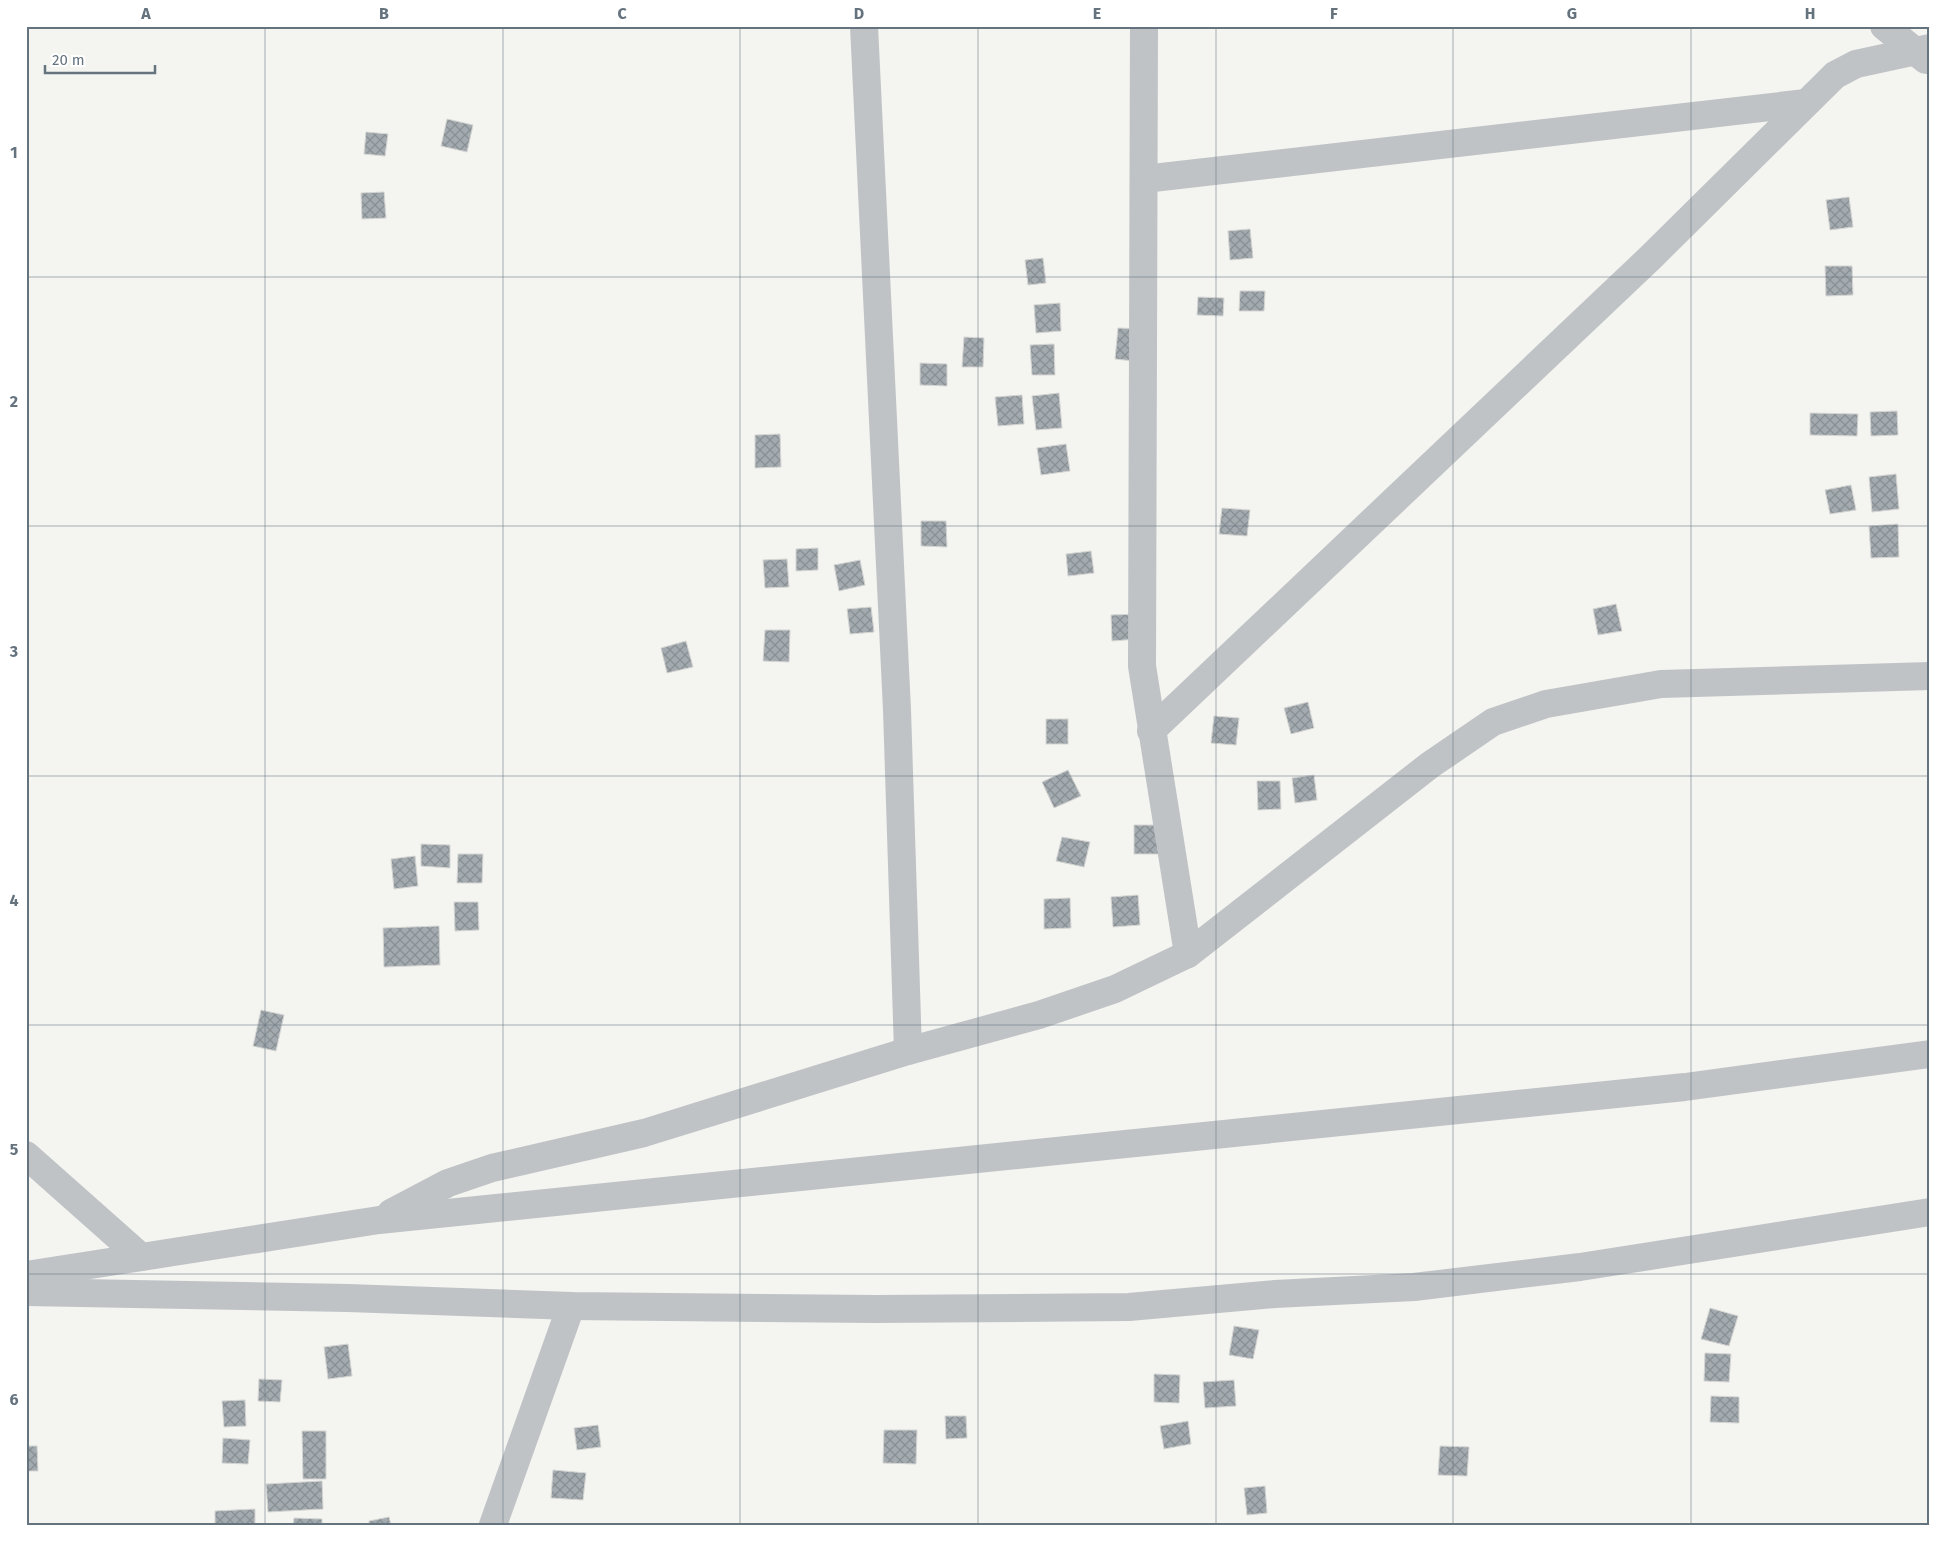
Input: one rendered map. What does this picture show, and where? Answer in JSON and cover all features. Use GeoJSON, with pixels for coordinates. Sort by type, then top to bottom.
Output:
{"type":"FeatureCollection","features":[{"type":"Feature","properties":{"kind":"street"},"geometry":{"type":"LineString","coordinates":[[864,26],[896,710],[908,1051]]}},
{"type":"Feature","properties":{"kind":"street"},"geometry":{"type":"LineString","coordinates":[[1144,26],[1142,666],[1188,954]]}},
{"type":"Feature","properties":{"kind":"street"},"geometry":{"type":"LineString","coordinates":[[1884,26],[1925,54]]}},
{"type":"Feature","properties":{"kind":"street"},"geometry":{"type":"LineString","coordinates":[[1151,731],[1650,257],[1844,68],[1925,54]]}},
{"type":"Feature","properties":{"kind":"street"},"geometry":{"type":"LineString","coordinates":[[1144,179],[1806,103]]}},
{"type":"Feature","properties":{"kind":"street"},"geometry":{"type":"LineString","coordinates":[[379,1220],[448,1183],[492,1168],[644,1133],[908,1051],[1039,1015],[1115,990],[1188,954],[1430,765],[1494,722],[1546,704],[1660,684],[1930,676]]}},
{"type":"Feature","properties":{"kind":"street"},"geometry":{"type":"LineString","coordinates":[[26,1275],[379,1220],[1685,1087],[1930,1054]]}},
{"type":"Feature","properties":{"kind":"street"},"geometry":{"type":"LineString","coordinates":[[26,1156],[141,1257]]}},
{"type":"Feature","properties":{"kind":"street"},"geometry":{"type":"LineString","coordinates":[[26,1292],[319,1298],[571,1306],[876,1309],[1129,1307],[1274,1294],[1414,1287],[1580,1267],[1930,1212]]}},
{"type":"Feature","properties":{"kind":"street"},"geometry":{"type":"LineString","coordinates":[[492,1525],[571,1306]]}},
{"type":"Feature","properties":{"kind":"building"},"geometry":{"type":"Polygon","coordinates":[[[447,119],[473,125],[467,152],[441,146],[447,119]]]}},
{"type":"Feature","properties":{"kind":"building"},"geometry":{"type":"Polygon","coordinates":[[[366,132],[388,134],[385,156],[364,154],[366,132]]]}},
{"type":"Feature","properties":{"kind":"building"},"geometry":{"type":"Polygon","coordinates":[[[384,192],[386,218],[362,219],[361,193],[384,192]]]}},
{"type":"Feature","properties":{"kind":"building"},"geometry":{"type":"Polygon","coordinates":[[[1849,197],[1853,227],[1830,230],[1826,200],[1849,197]]]}},
{"type":"Feature","properties":{"kind":"building"},"geometry":{"type":"Polygon","coordinates":[[[1250,229],[1253,258],[1230,260],[1228,231],[1250,229]]]}},
{"type":"Feature","properties":{"kind":"building"},"geometry":{"type":"Polygon","coordinates":[[[1043,258],[1046,283],[1028,285],[1025,260],[1043,258]]]}},
{"type":"Feature","properties":{"kind":"building"},"geometry":{"type":"Polygon","coordinates":[[[1825,266],[1852,266],[1853,295],[1826,296],[1825,266]]]}},
{"type":"Feature","properties":{"kind":"building"},"geometry":{"type":"Polygon","coordinates":[[[1240,291],[1265,291],[1264,311],[1239,311],[1240,291]]]}},
{"type":"Feature","properties":{"kind":"building"},"geometry":{"type":"Polygon","coordinates":[[[1198,297],[1224,298],[1223,316],[1197,315],[1198,297]]]}},
{"type":"Feature","properties":{"kind":"building"},"geometry":{"type":"Polygon","coordinates":[[[1060,303],[1061,331],[1036,333],[1034,305],[1060,303]]]}},
{"type":"Feature","properties":{"kind":"building"},"geometry":{"type":"Polygon","coordinates":[[[1118,328],[1146,329],[1143,362],[1115,359],[1118,328]]]}},
{"type":"Feature","properties":{"kind":"building"},"geometry":{"type":"Polygon","coordinates":[[[964,337],[984,338],[983,367],[962,367],[964,337]]]}},
{"type":"Feature","properties":{"kind":"building"},"geometry":{"type":"Polygon","coordinates":[[[1054,344],[1055,375],[1032,375],[1030,345],[1054,344]]]}},
{"type":"Feature","properties":{"kind":"building"},"geometry":{"type":"Polygon","coordinates":[[[920,363],[947,364],[947,386],[920,385],[920,363]]]}},
{"type":"Feature","properties":{"kind":"building"},"geometry":{"type":"Polygon","coordinates":[[[1059,393],[1062,428],[1036,430],[1032,396],[1059,393]]]}},
{"type":"Feature","properties":{"kind":"building"},"geometry":{"type":"Polygon","coordinates":[[[1022,395],[1024,424],[998,426],[995,397],[1022,395]]]}},
{"type":"Feature","properties":{"kind":"building"},"geometry":{"type":"Polygon","coordinates":[[[1897,411],[1898,435],[1871,436],[1870,412],[1897,411]]]}},
{"type":"Feature","properties":{"kind":"building"},"geometry":{"type":"Polygon","coordinates":[[[1810,413],[1858,414],[1857,436],[1810,435],[1810,413]]]}},
{"type":"Feature","properties":{"kind":"building"},"geometry":{"type":"Polygon","coordinates":[[[780,434],[781,467],[755,468],[755,435],[780,434]]]}},
{"type":"Feature","properties":{"kind":"building"},"geometry":{"type":"Polygon","coordinates":[[[1066,444],[1070,471],[1041,475],[1037,448],[1066,444]]]}},
{"type":"Feature","properties":{"kind":"building"},"geometry":{"type":"Polygon","coordinates":[[[1896,474],[1899,509],[1872,512],[1869,477],[1896,474]]]}},
{"type":"Feature","properties":{"kind":"building"},"geometry":{"type":"Polygon","coordinates":[[[1851,485],[1856,510],[1830,514],[1825,490],[1851,485]]]}},
{"type":"Feature","properties":{"kind":"building"},"geometry":{"type":"Polygon","coordinates":[[[1222,508],[1250,510],[1247,536],[1219,534],[1222,508]]]}},
{"type":"Feature","properties":{"kind":"building"},"geometry":{"type":"Polygon","coordinates":[[[921,521],[946,521],[947,547],[921,546],[921,521]]]}},
{"type":"Feature","properties":{"kind":"building"},"geometry":{"type":"Polygon","coordinates":[[[1898,524],[1899,557],[1871,558],[1869,526],[1898,524]]]}},
{"type":"Feature","properties":{"kind":"building"},"geometry":{"type":"Polygon","coordinates":[[[818,548],[818,570],[796,571],[796,549],[818,548]]]}},
{"type":"Feature","properties":{"kind":"building"},"geometry":{"type":"Polygon","coordinates":[[[1091,551],[1094,573],[1068,576],[1066,554],[1091,551]]]}},
{"type":"Feature","properties":{"kind":"building"},"geometry":{"type":"Polygon","coordinates":[[[787,559],[789,587],[765,588],[763,560],[787,559]]]}},
{"type":"Feature","properties":{"kind":"building"},"geometry":{"type":"Polygon","coordinates":[[[860,560],[865,585],[839,591],[834,565],[860,560]]]}},
{"type":"Feature","properties":{"kind":"building"},"geometry":{"type":"Polygon","coordinates":[[[1616,604],[1622,631],[1598,635],[1593,609],[1616,604]]]}},
{"type":"Feature","properties":{"kind":"building"},"geometry":{"type":"Polygon","coordinates":[[[871,607],[874,632],[850,634],[847,609],[871,607]]]}},
{"type":"Feature","properties":{"kind":"building"},"geometry":{"type":"Polygon","coordinates":[[[1137,614],[1138,639],[1112,641],[1111,615],[1137,614]]]}},
{"type":"Feature","properties":{"kind":"building"},"geometry":{"type":"Polygon","coordinates":[[[765,630],[790,630],[789,662],[763,661],[765,630]]]}},
{"type":"Feature","properties":{"kind":"building"},"geometry":{"type":"Polygon","coordinates":[[[686,641],[693,667],[667,673],[661,648],[686,641]]]}},
{"type":"Feature","properties":{"kind":"building"},"geometry":{"type":"Polygon","coordinates":[[[1308,702],[1314,728],[1291,734],[1284,708],[1308,702]]]}},
{"type":"Feature","properties":{"kind":"building"},"geometry":{"type":"Polygon","coordinates":[[[1214,716],[1239,718],[1236,745],[1211,743],[1214,716]]]}},
{"type":"Feature","properties":{"kind":"building"},"geometry":{"type":"Polygon","coordinates":[[[1046,719],[1068,719],[1068,744],[1046,744],[1046,719]]]}},
{"type":"Feature","properties":{"kind":"building"},"geometry":{"type":"Polygon","coordinates":[[[1068,770],[1081,796],[1054,808],[1042,782],[1068,770]]]}},
{"type":"Feature","properties":{"kind":"building"},"geometry":{"type":"Polygon","coordinates":[[[1314,775],[1317,800],[1295,803],[1292,778],[1314,775]]]}},
{"type":"Feature","properties":{"kind":"building"},"geometry":{"type":"Polygon","coordinates":[[[1257,781],[1280,781],[1281,809],[1258,810],[1257,781]]]}},
{"type":"Feature","properties":{"kind":"building"},"geometry":{"type":"Polygon","coordinates":[[[1134,825],[1159,825],[1159,854],[1134,854],[1134,825]]]}},
{"type":"Feature","properties":{"kind":"building"},"geometry":{"type":"Polygon","coordinates":[[[1062,837],[1090,842],[1084,867],[1056,861],[1062,837]]]}},
{"type":"Feature","properties":{"kind":"building"},"geometry":{"type":"Polygon","coordinates":[[[421,844],[450,845],[450,868],[421,866],[421,844]]]}},
{"type":"Feature","properties":{"kind":"building"},"geometry":{"type":"Polygon","coordinates":[[[458,854],[483,854],[482,883],[457,883],[458,854]]]}},
{"type":"Feature","properties":{"kind":"building"},"geometry":{"type":"Polygon","coordinates":[[[415,856],[418,886],[394,889],[391,859],[415,856]]]}},
{"type":"Feature","properties":{"kind":"building"},"geometry":{"type":"Polygon","coordinates":[[[1138,895],[1140,925],[1113,927],[1111,897],[1138,895]]]}},
{"type":"Feature","properties":{"kind":"building"},"geometry":{"type":"Polygon","coordinates":[[[1070,898],[1071,928],[1044,929],[1044,899],[1070,898]]]}},
{"type":"Feature","properties":{"kind":"building"},"geometry":{"type":"Polygon","coordinates":[[[454,902],[478,902],[479,930],[455,931],[454,902]]]}},
{"type":"Feature","properties":{"kind":"building"},"geometry":{"type":"Polygon","coordinates":[[[439,926],[440,965],[384,967],[383,928],[439,926]]]}},
{"type":"Feature","properties":{"kind":"building"},"geometry":{"type":"Polygon","coordinates":[[[261,1010],[284,1015],[276,1051],[253,1046],[261,1010]]]}},
{"type":"Feature","properties":{"kind":"building"},"geometry":{"type":"Polygon","coordinates":[[[1710,1308],[1738,1316],[1729,1346],[1701,1339],[1710,1308]]]}},
{"type":"Feature","properties":{"kind":"building"},"geometry":{"type":"Polygon","coordinates":[[[1234,1326],[1259,1330],[1253,1359],[1229,1355],[1234,1326]]]}},
{"type":"Feature","properties":{"kind":"building"},"geometry":{"type":"Polygon","coordinates":[[[348,1344],[352,1376],[328,1379],[324,1347],[348,1344]]]}},
{"type":"Feature","properties":{"kind":"building"},"geometry":{"type":"Polygon","coordinates":[[[1705,1353],[1731,1354],[1729,1382],[1704,1381],[1705,1353]]]}},
{"type":"Feature","properties":{"kind":"building"},"geometry":{"type":"Polygon","coordinates":[[[1154,1374],[1180,1375],[1179,1403],[1154,1402],[1154,1374]]]}},
{"type":"Feature","properties":{"kind":"building"},"geometry":{"type":"Polygon","coordinates":[[[259,1379],[282,1380],[280,1402],[258,1401],[259,1379]]]}},
{"type":"Feature","properties":{"kind":"building"},"geometry":{"type":"Polygon","coordinates":[[[1234,1380],[1236,1406],[1205,1408],[1203,1382],[1234,1380]]]}},
{"type":"Feature","properties":{"kind":"building"},"geometry":{"type":"Polygon","coordinates":[[[1711,1396],[1739,1397],[1739,1423],[1710,1422],[1711,1396]]]}},
{"type":"Feature","properties":{"kind":"building"},"geometry":{"type":"Polygon","coordinates":[[[245,1400],[246,1426],[224,1427],[222,1401],[245,1400]]]}},
{"type":"Feature","properties":{"kind":"building"},"geometry":{"type":"Polygon","coordinates":[[[945,1416],[966,1416],[967,1438],[946,1439],[945,1416]]]}},
{"type":"Feature","properties":{"kind":"building"},"geometry":{"type":"Polygon","coordinates":[[[1188,1421],[1191,1444],[1164,1449],[1160,1426],[1188,1421]]]}},
{"type":"Feature","properties":{"kind":"building"},"geometry":{"type":"Polygon","coordinates":[[[598,1425],[601,1447],[577,1450],[574,1428],[598,1425]]]}},
{"type":"Feature","properties":{"kind":"building"},"geometry":{"type":"Polygon","coordinates":[[[884,1430],[917,1430],[916,1464],[883,1463],[884,1430]]]}},
{"type":"Feature","properties":{"kind":"building"},"geometry":{"type":"Polygon","coordinates":[[[302,1431],[326,1431],[326,1479],[303,1479],[302,1431]]]}},
{"type":"Feature","properties":{"kind":"building"},"geometry":{"type":"Polygon","coordinates":[[[223,1438],[250,1440],[248,1464],[222,1463],[223,1438]]]}},
{"type":"Feature","properties":{"kind":"building"},"geometry":{"type":"Polygon","coordinates":[[[26,1446],[37,1446],[38,1471],[26,1471],[26,1446]]]}},
{"type":"Feature","properties":{"kind":"building"},"geometry":{"type":"Polygon","coordinates":[[[1440,1446],[1469,1447],[1467,1476],[1438,1475],[1440,1446]]]}},
{"type":"Feature","properties":{"kind":"building"},"geometry":{"type":"Polygon","coordinates":[[[553,1470],[586,1473],[583,1500],[551,1498],[553,1470]]]}},
{"type":"Feature","properties":{"kind":"building"},"geometry":{"type":"Polygon","coordinates":[[[322,1481],[323,1509],[268,1512],[266,1484],[322,1481]]]}},
{"type":"Feature","properties":{"kind":"building"},"geometry":{"type":"Polygon","coordinates":[[[1265,1486],[1267,1513],[1247,1515],[1244,1488],[1265,1486]]]}},
{"type":"Feature","properties":{"kind":"building"},"geometry":{"type":"Polygon","coordinates":[[[255,1509],[255,1525],[215,1525],[215,1511],[255,1509]]]}},
{"type":"Feature","properties":{"kind":"building"},"geometry":{"type":"Polygon","coordinates":[[[389,1517],[391,1525],[369,1525],[369,1521],[389,1517]]]}},
{"type":"Feature","properties":{"kind":"building"},"geometry":{"type":"Polygon","coordinates":[[[294,1518],[322,1519],[322,1525],[293,1525],[294,1518]]]}}]}
